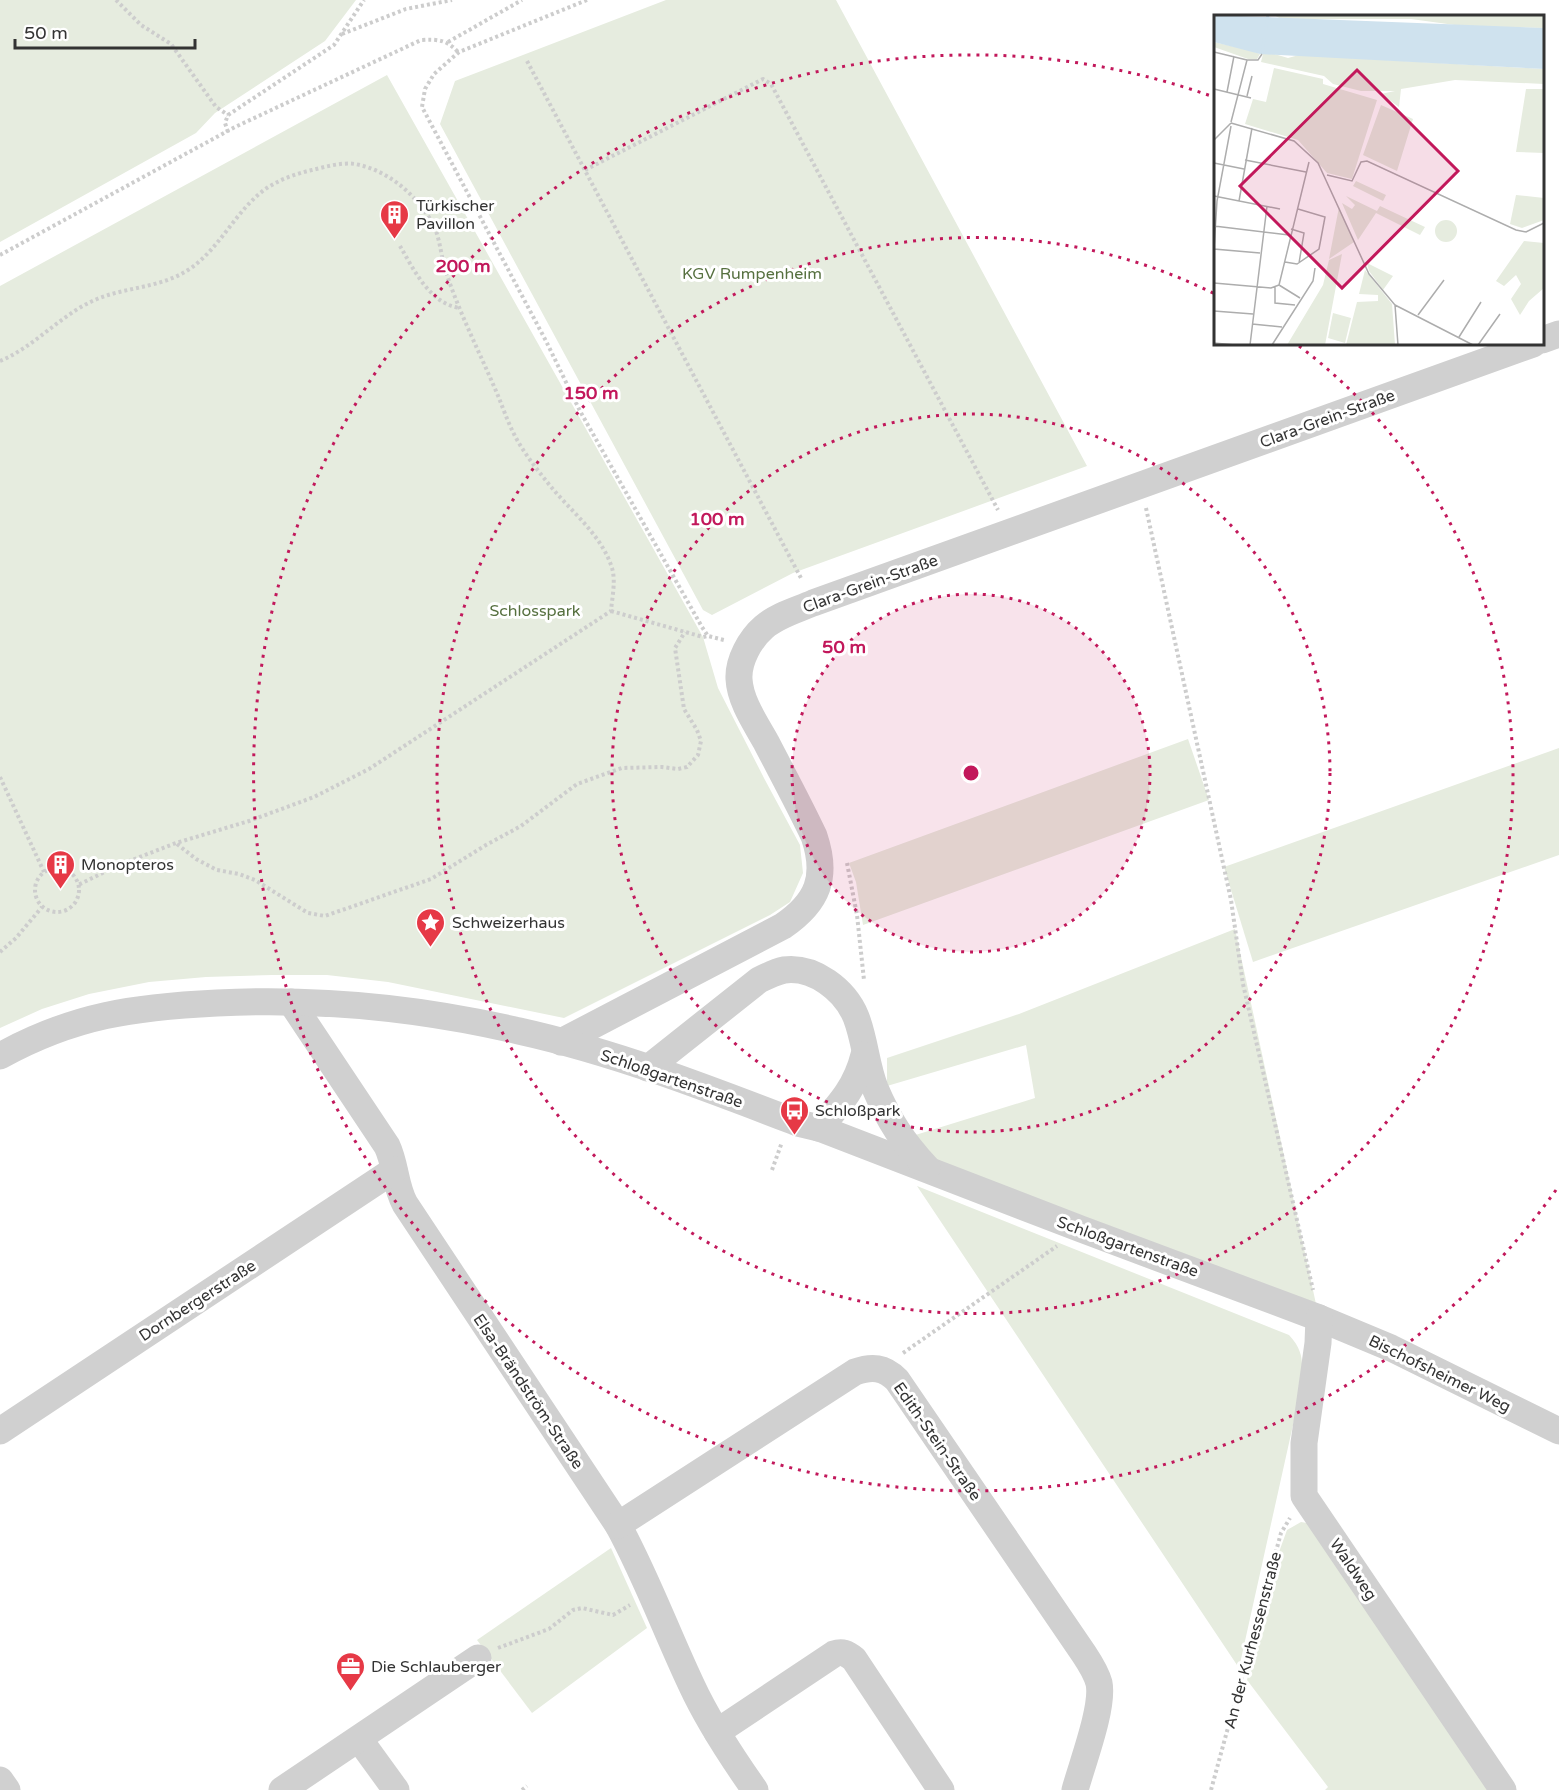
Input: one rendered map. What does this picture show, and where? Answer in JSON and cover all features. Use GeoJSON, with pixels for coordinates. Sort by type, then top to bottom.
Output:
{"type":"FeatureCollection","features":[{"type":"Feature","properties":{"kind":"street"},"geometry":{"type":"LineString","coordinates":[[1544,339],[1559,334]]}},
{"type":"Feature","properties":{"kind":"street","name":"Clara-Grein-Straße"},"geometry":{"type":"LineString","coordinates":[[742,660],[751,642],[764,628],[782,616],[813,603],[1530,345]]}},
{"type":"Feature","properties":{"kind":"street"},"geometry":{"type":"LineString","coordinates":[[561,1042],[783,926],[806,907],[816,891],[821,869],[819,851],[806,819],[744,699],[739,679],[742,660]]}},
{"type":"Feature","properties":{"kind":"street"},"geometry":{"type":"LineString","coordinates":[[648,1068],[759,980],[786,970],[796,969],[811,973],[832,986],[855,1014],[864,1055],[875,1086],[896,1131],[930,1171]]}},
{"type":"Feature","properties":{"kind":"street","name":"Schloßgartenstraße"},"geometry":{"type":"LineString","coordinates":[[0,1056],[59,1028],[98,1016],[194,1004],[291,1002],[352,1005],[415,1012],[511,1029],[648,1068],[798,1123],[819,1128],[1319,1318]]}},
{"type":"Feature","properties":{"kind":"street","name":"Elsa-Brändström-Straße"},"geometry":{"type":"LineString","coordinates":[[291,1002],[387,1146],[398,1189],[405,1204],[618,1525],[633,1552],[691,1684],[717,1732],[754,1790]]}},
{"type":"Feature","properties":{"kind":"street"},"geometry":{"type":"LineString","coordinates":[[819,1128],[848,1094],[857,1078],[864,1055]]}},
{"type":"Feature","properties":{"kind":"street","name":"Dornbergerstraße"},"geometry":{"type":"LineString","coordinates":[[0,1431],[394,1170]]}},
{"type":"Feature","properties":{"kind":"street"},"geometry":{"type":"LineString","coordinates":[[1304,1496],[1304,1443],[1318,1343],[1319,1318]]}},
{"type":"Feature","properties":{"kind":"street","name":"Bischofsheimer Weg"},"geometry":{"type":"LineString","coordinates":[[1319,1318],[1391,1348],[1559,1431]]}},
{"type":"Feature","properties":{"kind":"street","name":"Edith-Stein-Straße"},"geometry":{"type":"LineString","coordinates":[[618,1525],[855,1372],[868,1368],[889,1371],[1084,1654],[1096,1675],[1100,1695],[1098,1709],[1075,1790]]}},
{"type":"Feature","properties":{"kind":"street","name":"Waldweg"},"geometry":{"type":"LineString","coordinates":[[1304,1496],[1503,1790]]}},
{"type":"Feature","properties":{"kind":"street"},"geometry":{"type":"LineString","coordinates":[[717,1732],[834,1654],[841,1652],[854,1659],[941,1790]]}},
{"type":"Feature","properties":{"kind":"street"},"geometry":{"type":"LineString","coordinates":[[282,1790],[478,1658]]}},
{"type":"Feature","properties":{"kind":"street"},"geometry":{"type":"LineString","coordinates":[[359,1739],[396,1790]]}},
{"type":"Feature","properties":{"kind":"street"},"geometry":{"type":"LineString","coordinates":[[0,1780],[8,1790]]}},
{"type":"Feature","properties":{"kind":"path"},"geometry":{"type":"LineString","coordinates":[[116,0],[141,25],[171,44],[216,107],[228,115]]}},
{"type":"Feature","properties":{"kind":"path"},"geometry":{"type":"LineString","coordinates":[[228,132],[225,123],[228,115],[334,45],[364,0]]}},
{"type":"Feature","properties":{"kind":"path"},"geometry":{"type":"LineString","coordinates":[[340,35],[406,9],[452,0]]}},
{"type":"Feature","properties":{"kind":"path"},"geometry":{"type":"LineString","coordinates":[[448,42],[522,0]]}},
{"type":"Feature","properties":{"kind":"path"},"geometry":{"type":"LineString","coordinates":[[587,0],[459,52],[434,74],[424,89],[422,107],[546,341],[580,411],[708,636]]}},
{"type":"Feature","properties":{"kind":"path"},"geometry":{"type":"LineString","coordinates":[[0,255],[228,132],[421,40],[435,39],[448,42],[459,52]]}},
{"type":"Feature","properties":{"kind":"path"},"geometry":{"type":"LineString","coordinates":[[527,61],[813,603]]}},
{"type":"Feature","properties":{"kind":"path"},"geometry":{"type":"LineString","coordinates":[[585,170],[763,79],[771,84],[1010,533]]}},
{"type":"Feature","properties":{"kind":"path"},"geometry":{"type":"LineString","coordinates":[[0,361],[31,344],[77,310],[98,299],[174,278],[190,269],[207,254],[238,215],[264,190],[279,181],[327,166],[353,164],[385,175],[407,190],[437,231],[445,269],[515,436],[532,463],[600,545],[613,570],[611,611]]}},
{"type":"Feature","properties":{"kind":"path"},"geometry":{"type":"LineString","coordinates":[[400,246],[417,276],[428,288],[449,306],[460,308]]}},
{"type":"Feature","properties":{"kind":"path"},"geometry":{"type":"LineString","coordinates":[[1140,484],[1231,900],[1243,984],[1319,1318]]}},
{"type":"Feature","properties":{"kind":"path"},"geometry":{"type":"LineString","coordinates":[[78,885],[119,865],[176,843],[314,796],[369,769],[611,611],[703,637],[726,640],[742,660]]}},
{"type":"Feature","properties":{"kind":"path"},"geometry":{"type":"LineString","coordinates":[[176,843],[196,859],[217,870],[255,880],[308,913],[325,916],[408,889],[431,879],[521,826],[577,784],[622,768],[678,769],[687,767],[698,754],[701,741],[698,729],[684,709],[675,648],[685,632]]}},
{"type":"Feature","properties":{"kind":"path"},"geometry":{"type":"LineString","coordinates":[[0,777],[44,873]]}},
{"type":"Feature","properties":{"kind":"path"},"geometry":{"type":"LineString","coordinates":[[56,868],[64,870],[75,878],[78,894],[67,909],[58,912],[42,907],[35,896],[35,889],[39,878],[44,873],[56,868]]}},
{"type":"Feature","properties":{"kind":"path"},"geometry":{"type":"LineString","coordinates":[[0,952],[23,931],[42,907]]}},
{"type":"Feature","properties":{"kind":"path"},"geometry":{"type":"LineString","coordinates":[[880,1369],[1081,1229]]}},
{"type":"Feature","properties":{"kind":"path","name":"An der Kurhessenstraße"},"geometry":{"type":"LineString","coordinates":[[1211,1790],[1281,1533],[1304,1496]]}},
{"type":"Feature","properties":{"kind":"path"},"geometry":{"type":"LineString","coordinates":[[478,1658],[479,1648],[483,1645],[497,1648],[537,1635],[549,1629],[573,1610],[582,1608],[613,1615],[650,1592]]}},
{"type":"Feature","properties":{"kind":"path"},"geometry":{"type":"LineString","coordinates":[[522,1790],[527,1786]]}},
{"type":"Feature","properties":{"kind":"green space"},"geometry":{"type":"Polygon","coordinates":[[[0,0],[356,0],[325,41],[215,113],[196,133],[0,242],[0,0]]]}},
{"type":"Feature","properties":{"kind":"green space","name":"KGV Rumpenheim"},"geometry":{"type":"Polygon","coordinates":[[[666,0],[836,0],[1087,466],[793,573],[712,615],[703,610],[440,124],[455,81],[666,0]]]}},
{"type":"Feature","properties":{"kind":"green space","name":"Schlosspark"},"geometry":{"type":"Polygon","coordinates":[[[387,75],[703,637],[718,688],[800,845],[803,873],[790,902],[770,915],[564,1018],[388,982],[327,975],[272,975],[149,982],[89,994],[42,1009],[0,1028],[0,286],[387,75]]]}},
{"type":"Feature","properties":{"kind":"green space"},"geometry":{"type":"Polygon","coordinates":[[[1188,739],[1209,800],[863,925],[856,882],[849,863],[1188,739]]]}},
{"type":"Feature","properties":{"kind":"green space"},"geometry":{"type":"Polygon","coordinates":[[[1559,748],[1559,855],[1253,962],[1224,867],[1559,748]]]}},
{"type":"Feature","properties":{"kind":"green space"},"geometry":{"type":"Polygon","coordinates":[[[1235,929],[1316,1304],[937,1161],[909,1137],[1035,1098],[1026,1045],[887,1086],[887,1058],[1019,1014],[1235,929]]]}},
{"type":"Feature","properties":{"kind":"green space"},"geometry":{"type":"Polygon","coordinates":[[[917,1186],[1289,1335],[1294,1342],[1302,1360],[1301,1389],[1239,1668],[917,1186]]]}},
{"type":"Feature","properties":{"kind":"green space"},"geometry":{"type":"Polygon","coordinates":[[[1301,1522],[1319,1525],[1494,1790],[1325,1790],[1328,1787],[1247,1680],[1279,1552],[1287,1530],[1301,1522]]]}},
{"type":"Feature","properties":{"kind":"green space"},"geometry":{"type":"Polygon","coordinates":[[[611,1548],[647,1628],[532,1713],[477,1640],[611,1548]]]}},
{"type":"Feature","properties":{"kind":"place","name":"Türkischer Pavillon"},"geometry":{"type":"Point","coordinates":[395,240]}},
{"type":"Feature","properties":{"kind":"place","name":"Monopteros"},"geometry":{"type":"Point","coordinates":[60,890]}},
{"type":"Feature","properties":{"kind":"place","name":"Schweizerhaus"},"geometry":{"type":"Point","coordinates":[431,948]}},
{"type":"Feature","properties":{"kind":"place","name":"Schloßpark"},"geometry":{"type":"Point","coordinates":[794,1136]}},
{"type":"Feature","properties":{"kind":"place","name":"Die Schlauberger"},"geometry":{"type":"Point","coordinates":[350,1692]}}]}
